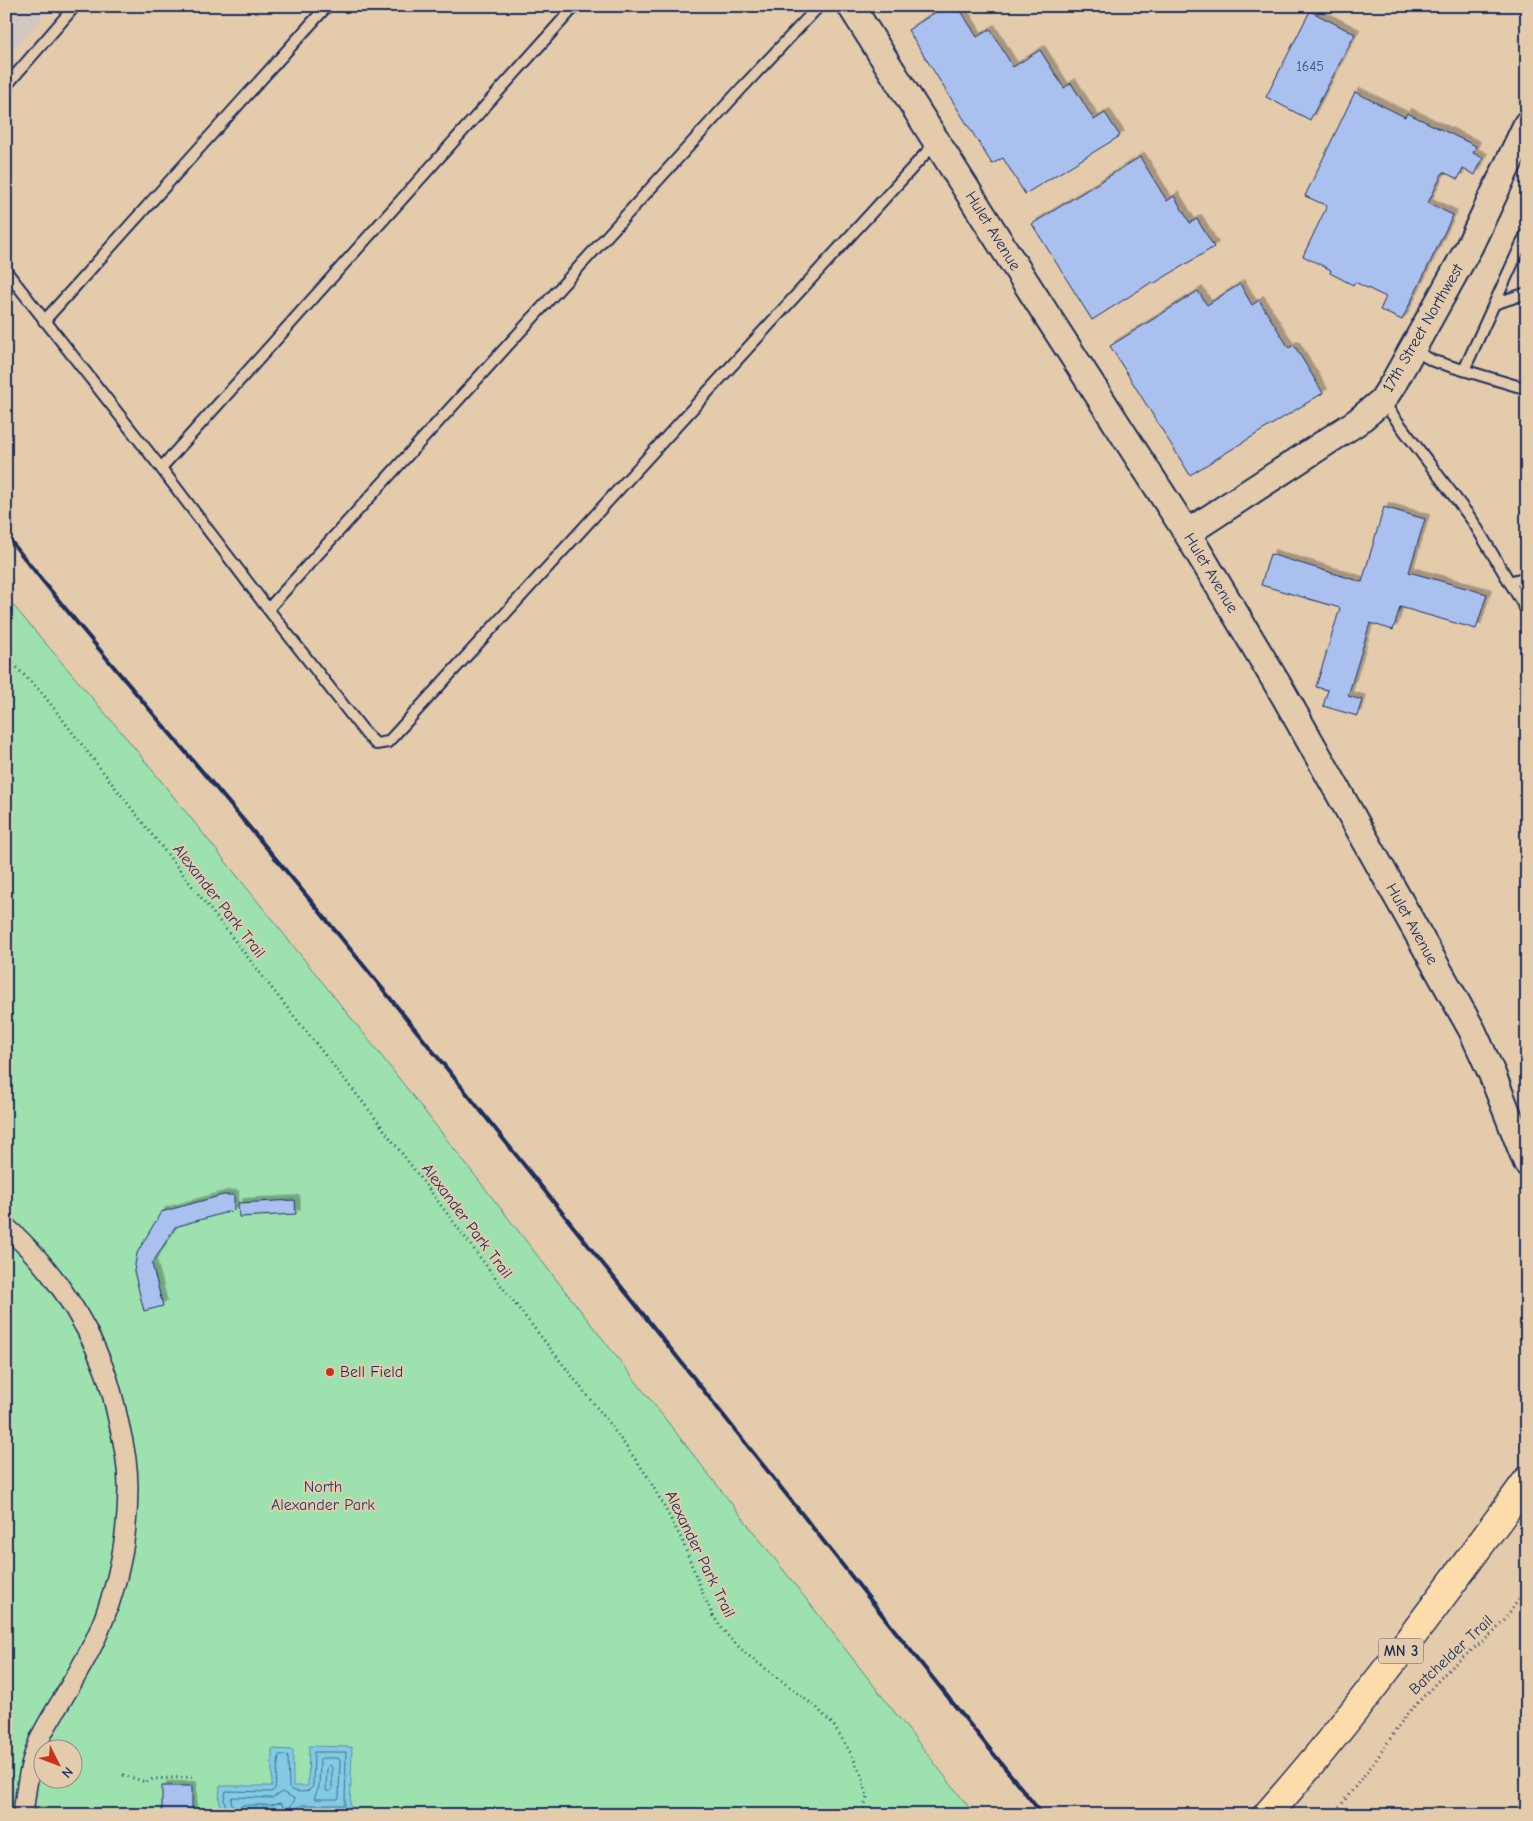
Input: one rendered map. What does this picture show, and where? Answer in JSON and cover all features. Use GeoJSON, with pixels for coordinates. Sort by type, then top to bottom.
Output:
{"type":"FeatureCollection","features":[{"type":"Feature","properties":{"kind":"highway","name":"MN 3"},"geometry":{"type":"LineString","coordinates":[[1267,1815],[1326,1747],[1371,1690],[1527,1481]]}},
{"type":"Feature","properties":{"kind":"street","name":"Hulet Avenue"},"geometry":{"type":"LineString","coordinates":[[851,6],[1187,533],[1284,696],[1472,1030],[1492,1074],[1527,1163]]}},
{"type":"Feature","properties":{"kind":"street","name":"17th Street Northwest"},"geometry":{"type":"LineString","coordinates":[[1187,533],[1358,422],[1382,401],[1469,247],[1527,124]]}},
{"type":"Feature","properties":{"kind":"street"},"geometry":{"type":"LineString","coordinates":[[6,1226],[51,1274],[89,1334],[105,1370],[113,1397],[124,1449],[128,1485],[124,1537],[108,1607],[90,1651],[40,1740],[26,1785],[23,1815]]}},
{"type":"Feature","properties":{"kind":"lane"},"geometry":{"type":"LineString","coordinates":[[6,86],[75,6]]}},
{"type":"Feature","properties":{"kind":"lane"},"geometry":{"type":"LineString","coordinates":[[44,321],[327,6]]}},
{"type":"Feature","properties":{"kind":"lane"},"geometry":{"type":"LineString","coordinates":[[161,468],[575,6]]}},
{"type":"Feature","properties":{"kind":"lane"},"geometry":{"type":"LineString","coordinates":[[268,609],[739,91],[819,6]]}},
{"type":"Feature","properties":{"kind":"lane"},"geometry":{"type":"LineString","coordinates":[[6,271],[161,468],[268,609],[366,734],[376,744],[388,742],[937,141]]}},
{"type":"Feature","properties":{"kind":"lane"},"geometry":{"type":"LineString","coordinates":[[1464,370],[1527,232]]}},
{"type":"Feature","properties":{"kind":"lane"},"geometry":{"type":"LineString","coordinates":[[1494,304],[1527,293]]}},
{"type":"Feature","properties":{"kind":"lane"},"geometry":{"type":"LineString","coordinates":[[1413,349],[1433,361],[1527,389]]}},
{"type":"Feature","properties":{"kind":"lane"},"geometry":{"type":"LineString","coordinates":[[1382,401],[1472,520],[1527,611]]}},
{"type":"Feature","properties":{"kind":"lane"},"geometry":{"type":"LineString","coordinates":[[1509,582],[1527,577]]}},
{"type":"Feature","properties":{"kind":"path","name":"Alexander Park Trail"},"geometry":{"type":"LineString","coordinates":[[6,656],[42,693],[275,993],[373,1115],[509,1296],[609,1423],[648,1477],[682,1540],[713,1616],[727,1635],[746,1653],[817,1708],[834,1726],[861,1774],[867,1797],[862,1815]]}},
{"type":"Feature","properties":{"kind":"path","name":"Batchelder Trail"},"geometry":{"type":"LineString","coordinates":[[1333,1815],[1373,1764],[1407,1714],[1451,1667],[1493,1633],[1505,1620],[1521,1596],[1527,1582]]}},
{"type":"Feature","properties":{"kind":"path"},"geometry":{"type":"LineString","coordinates":[[122,1774],[146,1782],[153,1779],[192,1777]]}},
{"type":"Feature","properties":{"kind":"shaded area"},"geometry":{"type":"Polygon","coordinates":[[[6,6],[52,6],[6,58],[6,6]]]}},
{"type":"Feature","properties":{"kind":"green space","name":"North Alexander Park"},"geometry":{"type":"Polygon","coordinates":[[[6,597],[128,740],[376,1049],[975,1815],[6,1815],[6,597]]]}},
{"type":"Feature","properties":{"kind":"water"},"geometry":{"type":"Polygon","coordinates":[[[309,1746],[352,1747],[350,1811],[301,1810],[300,1815],[223,1815],[219,1800],[220,1786],[272,1786],[272,1749],[293,1750],[293,1786],[308,1786],[309,1746]]]}},
{"type":"Feature","properties":{"kind":"building"},"geometry":{"type":"Polygon","coordinates":[[[945,6],[958,6],[977,37],[990,29],[1013,67],[1040,50],[1064,88],[1071,83],[1094,120],[1105,113],[1120,136],[1025,194],[1003,158],[992,164],[908,30],[945,6]]]}},
{"type":"Feature","properties":{"kind":"building"},"geometry":{"type":"Polygon","coordinates":[[[1310,11],[1355,34],[1310,120],[1266,97],[1310,11]]]}},
{"type":"Feature","properties":{"kind":"building"},"geometry":{"type":"Polygon","coordinates":[[[1355,92],[1405,117],[1407,113],[1476,146],[1473,153],[1483,158],[1475,175],[1463,169],[1458,179],[1443,172],[1428,203],[1453,215],[1402,320],[1380,310],[1386,297],[1355,282],[1353,285],[1330,273],[1331,270],[1303,256],[1327,206],[1305,196],[1355,92]]]}},
{"type":"Feature","properties":{"kind":"building"},"geometry":{"type":"Polygon","coordinates":[[[1140,157],[1167,201],[1174,196],[1190,223],[1197,219],[1214,247],[1153,284],[1152,282],[1092,320],[1032,224],[1140,157]]]}},
{"type":"Feature","properties":{"kind":"building"},"geometry":{"type":"Polygon","coordinates":[[[1240,284],[1252,305],[1259,300],[1289,348],[1294,345],[1323,393],[1190,475],[1110,346],[1198,291],[1207,305],[1240,284]]]}},
{"type":"Feature","properties":{"kind":"building"},"geometry":{"type":"Polygon","coordinates":[[[1384,507],[1425,519],[1409,572],[1487,594],[1476,629],[1400,607],[1393,630],[1370,623],[1348,696],[1362,700],[1357,716],[1323,706],[1328,690],[1316,687],[1340,608],[1261,585],[1270,554],[1362,582],[1384,507]]]}},
{"type":"Feature","properties":{"kind":"building"},"geometry":{"type":"Polygon","coordinates":[[[223,1195],[234,1195],[234,1210],[175,1227],[152,1264],[163,1306],[144,1311],[134,1271],[137,1253],[161,1212],[223,1195]]]}},
{"type":"Feature","properties":{"kind":"building"},"geometry":{"type":"Polygon","coordinates":[[[295,1200],[296,1214],[239,1217],[238,1203],[295,1200]]]}},
{"type":"Feature","properties":{"kind":"building"},"geometry":{"type":"Polygon","coordinates":[[[162,1786],[192,1786],[192,1815],[162,1815],[162,1786]]]}},
{"type":"Feature","properties":{"kind":"railway"},"geometry":{"type":"LineString","coordinates":[[6,535],[85,633],[289,874],[419,1034],[1043,1815]]}},
{"type":"Feature","properties":{"kind":"place","name":"Bell Field"},"geometry":{"type":"Point","coordinates":[330,1372]}}]}
